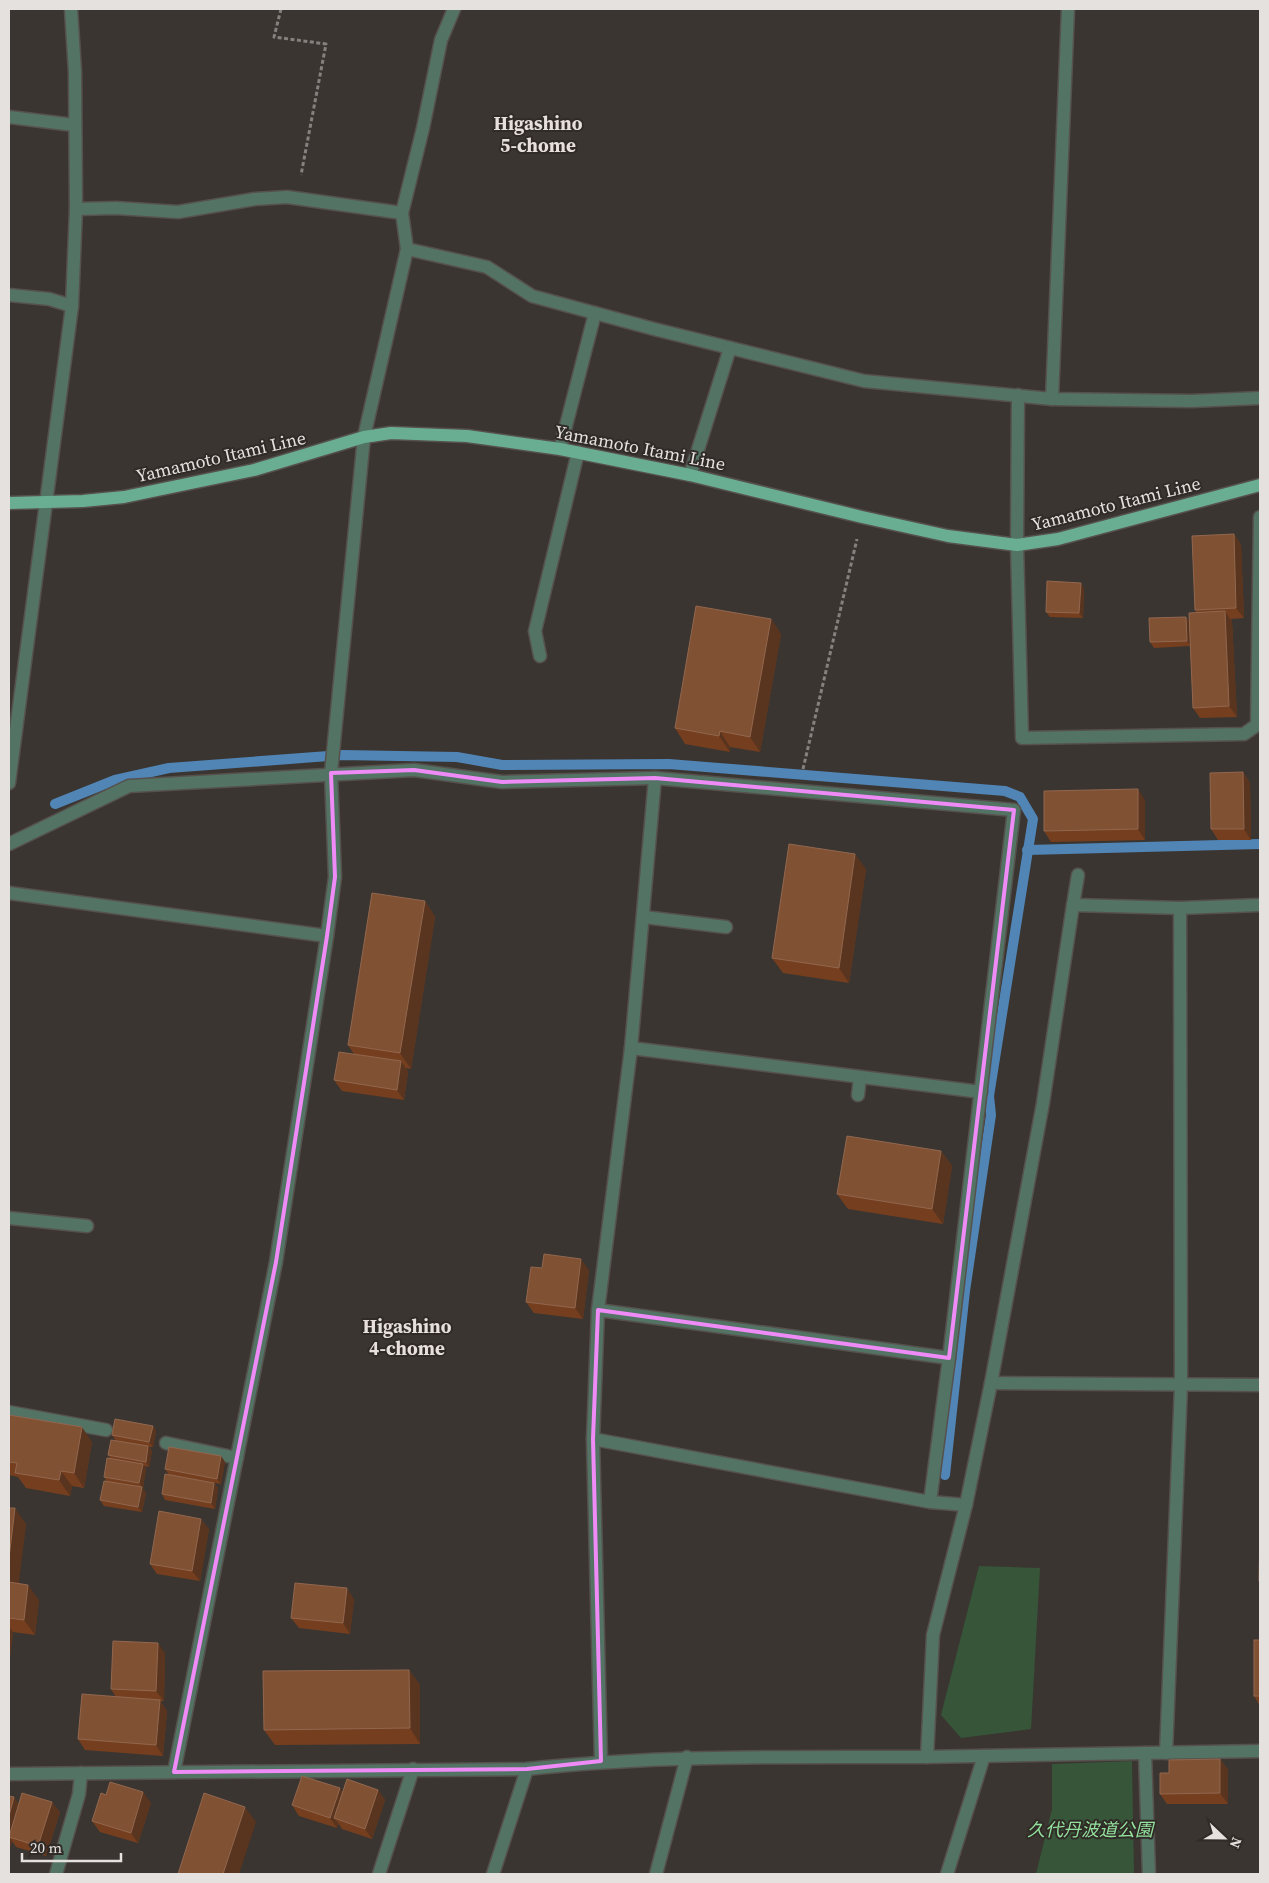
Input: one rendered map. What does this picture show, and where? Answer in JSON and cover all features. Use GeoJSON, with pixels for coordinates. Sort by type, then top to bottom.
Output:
{"type":"FeatureCollection","features":[{"type":"Feature","properties":{"kind":"main road","name":"Yamamoto Itami Line"},"geometry":{"type":"LineString","coordinates":[[9,503],[44,503],[124,497],[293,460],[364,437],[391,433],[467,436],[578,452],[690,475],[948,536],[1017,545],[1058,539],[1260,485]]}},
{"type":"Feature","properties":{"kind":"street"},"geometry":{"type":"LineString","coordinates":[[9,783],[44,503],[72,306],[76,209],[75,72],[71,9]]}},
{"type":"Feature","properties":{"kind":"street"},"geometry":{"type":"LineString","coordinates":[[174,1772],[276,1262],[327,936],[335,877],[330,773],[364,437],[407,248],[402,213],[423,128],[441,40],[454,9]]}},
{"type":"Feature","properties":{"kind":"street"},"geometry":{"type":"LineString","coordinates":[[1052,399],[1068,9]]}},
{"type":"Feature","properties":{"kind":"street"},"geometry":{"type":"LineString","coordinates":[[9,118],[74,125]]}},
{"type":"Feature","properties":{"kind":"street"},"geometry":{"type":"LineString","coordinates":[[76,209],[116,208],[178,212],[255,199],[297,197],[402,213]]}},
{"type":"Feature","properties":{"kind":"street"},"geometry":{"type":"LineString","coordinates":[[407,248],[487,268],[532,296],[864,381],[1052,399],[1192,401],[1260,398]]}},
{"type":"Feature","properties":{"kind":"street"},"geometry":{"type":"LineString","coordinates":[[9,295],[50,299],[72,306]]}},
{"type":"Feature","properties":{"kind":"street"},"geometry":{"type":"LineString","coordinates":[[560,449],[595,313]]}},
{"type":"Feature","properties":{"kind":"street"},"geometry":{"type":"LineString","coordinates":[[690,475],[730,348]]}},
{"type":"Feature","properties":{"kind":"street"},"geometry":{"type":"LineString","coordinates":[[1018,395],[1017,545],[1022,738],[1244,734],[1257,725],[1260,517]]}},
{"type":"Feature","properties":{"kind":"street"},"geometry":{"type":"LineString","coordinates":[[540,656],[536,631],[578,452]]}},
{"type":"Feature","properties":{"kind":"street"},"geometry":{"type":"LineString","coordinates":[[9,844],[129,786],[330,773],[414,770],[502,782],[655,778],[1014,810],[949,1358],[930,1502]]}},
{"type":"Feature","properties":{"kind":"street"},"geometry":{"type":"LineString","coordinates":[[601,1761],[593,1439],[598,1310],[631,1048],[655,778]]}},
{"type":"Feature","properties":{"kind":"street"},"geometry":{"type":"LineString","coordinates":[[927,1757],[933,1636],[966,1505],[991,1383],[1043,1103],[1078,875]]}},
{"type":"Feature","properties":{"kind":"street"},"geometry":{"type":"LineString","coordinates":[[9,893],[327,936]]}},
{"type":"Feature","properties":{"kind":"street"},"geometry":{"type":"LineString","coordinates":[[1073,905],[1180,908],[1260,905]]}},
{"type":"Feature","properties":{"kind":"street"},"geometry":{"type":"LineString","coordinates":[[1166,1753],[1181,1386],[1180,908]]}},
{"type":"Feature","properties":{"kind":"street"},"geometry":{"type":"LineString","coordinates":[[644,917],[726,927]]}},
{"type":"Feature","properties":{"kind":"street"},"geometry":{"type":"LineString","coordinates":[[631,1048],[981,1092]]}},
{"type":"Feature","properties":{"kind":"street"},"geometry":{"type":"LineString","coordinates":[[858,1095],[860,1077]]}},
{"type":"Feature","properties":{"kind":"street"},"geometry":{"type":"LineString","coordinates":[[9,1218],[87,1226]]}},
{"type":"Feature","properties":{"kind":"street"},"geometry":{"type":"LineString","coordinates":[[598,1310],[949,1358]]}},
{"type":"Feature","properties":{"kind":"street"},"geometry":{"type":"LineString","coordinates":[[991,1383],[1181,1386],[1260,1385]]}},
{"type":"Feature","properties":{"kind":"street"},"geometry":{"type":"LineString","coordinates":[[9,1412],[106,1430]]}},
{"type":"Feature","properties":{"kind":"street"},"geometry":{"type":"LineString","coordinates":[[593,1439],[930,1502],[966,1505]]}},
{"type":"Feature","properties":{"kind":"street"},"geometry":{"type":"LineString","coordinates":[[166,1443],[237,1458]]}},
{"type":"Feature","properties":{"kind":"street"},"geometry":{"type":"LineString","coordinates":[[9,1774],[413,1768],[527,1769],[601,1761],[687,1757],[927,1757],[1260,1751]]}},
{"type":"Feature","properties":{"kind":"street"},"geometry":{"type":"LineString","coordinates":[[1145,1753],[1149,1874]]}},
{"type":"Feature","properties":{"kind":"street"},"geometry":{"type":"LineString","coordinates":[[947,1874],[984,1756]]}},
{"type":"Feature","properties":{"kind":"street"},"geometry":{"type":"LineString","coordinates":[[656,1874],[687,1757]]}},
{"type":"Feature","properties":{"kind":"street"},"geometry":{"type":"LineString","coordinates":[[379,1874],[413,1768]]}},
{"type":"Feature","properties":{"kind":"street"},"geometry":{"type":"LineString","coordinates":[[493,1874],[527,1769]]}},
{"type":"Feature","properties":{"kind":"street"},"geometry":{"type":"LineString","coordinates":[[56,1874],[79,1794],[81,1773]]}},
{"type":"Feature","properties":{"kind":"path"},"geometry":{"type":"LineString","coordinates":[[281,9],[274,37],[326,44],[297,197]]}},
{"type":"Feature","properties":{"kind":"path"},"geometry":{"type":"LineString","coordinates":[[804,767],[862,517]]}},
{"type":"Feature","properties":{"kind":"highlighted area"},"geometry":{"type":"Polygon","coordinates":[[[414,770],[502,782],[655,778],[1014,810],[949,1358],[598,1310],[593,1439],[601,1761],[527,1769],[174,1772],[276,1262],[335,877],[331,773],[414,770]]]}},
{"type":"Feature","properties":{"kind":"green space"},"geometry":{"type":"Polygon","coordinates":[[[979,1566],[1040,1568],[1031,1729],[961,1738],[941,1715],[979,1566]]]}},
{"type":"Feature","properties":{"kind":"green space","name":"久代丹波道公園"},"geometry":{"type":"Polygon","coordinates":[[[1132,1761],[1134,1874],[1036,1874],[1052,1809],[1052,1764],[1132,1761]]]}},
{"type":"Feature","properties":{"kind":"building"},"geometry":{"type":"Polygon","coordinates":[[[1234,534],[1236,608],[1195,610],[1192,536],[1234,534]]]}},
{"type":"Feature","properties":{"kind":"building"},"geometry":{"type":"Polygon","coordinates":[[[1047,581],[1081,583],[1079,613],[1046,612],[1047,581]]]}},
{"type":"Feature","properties":{"kind":"building"},"geometry":{"type":"Polygon","coordinates":[[[696,606],[771,619],[750,737],[720,731],[719,736],[675,728],[696,606]]]}},
{"type":"Feature","properties":{"kind":"building"},"geometry":{"type":"Polygon","coordinates":[[[1225,611],[1229,706],[1193,708],[1189,613],[1225,611]]]}},
{"type":"Feature","properties":{"kind":"building"},"geometry":{"type":"Polygon","coordinates":[[[1186,617],[1187,641],[1150,642],[1149,618],[1186,617]]]}},
{"type":"Feature","properties":{"kind":"building"},"geometry":{"type":"Polygon","coordinates":[[[1243,772],[1244,829],[1211,829],[1210,773],[1243,772]]]}},
{"type":"Feature","properties":{"kind":"building"},"geometry":{"type":"Polygon","coordinates":[[[1138,789],[1138,829],[1044,831],[1044,791],[1138,789]]]}},
{"type":"Feature","properties":{"kind":"building"},"geometry":{"type":"Polygon","coordinates":[[[789,844],[855,854],[839,968],[772,958],[789,844]]]}},
{"type":"Feature","properties":{"kind":"building"},"geometry":{"type":"Polygon","coordinates":[[[372,893],[425,901],[400,1053],[348,1045],[372,893]]]}},
{"type":"Feature","properties":{"kind":"building"},"geometry":{"type":"Polygon","coordinates":[[[339,1052],[401,1061],[397,1090],[334,1080],[339,1052]]]}},
{"type":"Feature","properties":{"kind":"building"},"geometry":{"type":"Polygon","coordinates":[[[847,1136],[941,1151],[932,1209],[837,1194],[847,1136]]]}},
{"type":"Feature","properties":{"kind":"building"},"geometry":{"type":"Polygon","coordinates":[[[544,1254],[581,1259],[575,1308],[526,1302],[531,1267],[542,1268],[544,1254]]]}},
{"type":"Feature","properties":{"kind":"building"},"geometry":{"type":"Polygon","coordinates":[[[9,1415],[82,1427],[74,1473],[61,1471],[59,1480],[15,1473],[17,1463],[9,1462],[9,1415]]]}},
{"type":"Feature","properties":{"kind":"building"},"geometry":{"type":"Polygon","coordinates":[[[115,1419],[153,1426],[149,1442],[112,1435],[115,1419]]]}},
{"type":"Feature","properties":{"kind":"building"},"geometry":{"type":"Polygon","coordinates":[[[111,1440],[148,1446],[146,1462],[108,1455],[111,1440]]]}},
{"type":"Feature","properties":{"kind":"building"},"geometry":{"type":"Polygon","coordinates":[[[169,1447],[221,1456],[217,1479],[165,1469],[169,1447]]]}},
{"type":"Feature","properties":{"kind":"building"},"geometry":{"type":"Polygon","coordinates":[[[107,1458],[143,1464],[139,1483],[104,1477],[107,1458]]]}},
{"type":"Feature","properties":{"kind":"building"},"geometry":{"type":"Polygon","coordinates":[[[165,1474],[214,1483],[211,1503],[162,1494],[165,1474]]]}},
{"type":"Feature","properties":{"kind":"building"},"geometry":{"type":"Polygon","coordinates":[[[104,1481],[142,1487],[138,1507],[100,1500],[104,1481]]]}},
{"type":"Feature","properties":{"kind":"building"},"geometry":{"type":"Polygon","coordinates":[[[9,1508],[15,1508],[9,1558],[9,1508]]]}},
{"type":"Feature","properties":{"kind":"building"},"geometry":{"type":"Polygon","coordinates":[[[159,1511],[201,1519],[192,1571],[150,1564],[159,1511]]]}},
{"type":"Feature","properties":{"kind":"building"},"geometry":{"type":"Polygon","coordinates":[[[1260,1528],[1260,1581],[1259,1581],[1260,1528]]]}},
{"type":"Feature","properties":{"kind":"building"},"geometry":{"type":"Polygon","coordinates":[[[9,1582],[28,1585],[24,1620],[9,1618],[9,1582]]]}},
{"type":"Feature","properties":{"kind":"building"},"geometry":{"type":"Polygon","coordinates":[[[295,1583],[347,1588],[343,1623],[291,1618],[295,1583]]]}},
{"type":"Feature","properties":{"kind":"building"},"geometry":{"type":"Polygon","coordinates":[[[1254,1640],[1260,1640],[1260,1696],[1254,1696],[1254,1640]]]}},
{"type":"Feature","properties":{"kind":"building"},"geometry":{"type":"Polygon","coordinates":[[[113,1641],[158,1643],[156,1691],[111,1689],[113,1641]]]}},
{"type":"Feature","properties":{"kind":"building"},"geometry":{"type":"Polygon","coordinates":[[[409,1670],[410,1728],[264,1730],[263,1671],[409,1670]]]}},
{"type":"Feature","properties":{"kind":"building"},"geometry":{"type":"Polygon","coordinates":[[[82,1694],[160,1700],[156,1745],[78,1739],[82,1694]]]}},
{"type":"Feature","properties":{"kind":"building"},"geometry":{"type":"Polygon","coordinates":[[[1220,1759],[1220,1793],[1160,1794],[1160,1773],[1169,1773],[1169,1760],[1220,1759]]]}},
{"type":"Feature","properties":{"kind":"building"},"geometry":{"type":"Polygon","coordinates":[[[302,1776],[340,1788],[330,1818],[292,1805],[302,1776]]]}},
{"type":"Feature","properties":{"kind":"building"},"geometry":{"type":"Polygon","coordinates":[[[347,1779],[378,1790],[365,1829],[334,1818],[347,1779]]]}},
{"type":"Feature","properties":{"kind":"building"},"geometry":{"type":"Polygon","coordinates":[[[110,1782],[143,1792],[131,1833],[92,1821],[101,1793],[106,1795],[110,1782]]]}},
{"type":"Feature","properties":{"kind":"building"},"geometry":{"type":"Polygon","coordinates":[[[22,1793],[52,1802],[38,1846],[9,1837],[22,1793]]]}},
{"type":"Feature","properties":{"kind":"building"},"geometry":{"type":"Polygon","coordinates":[[[204,1793],[245,1807],[223,1874],[178,1874],[204,1793]]]}},
{"type":"Feature","properties":{"kind":"building"},"geometry":{"type":"Polygon","coordinates":[[[9,1796],[14,1797],[9,1816],[9,1796]]]}},
{"type":"Feature","properties":{"kind":"waterway"},"geometry":{"type":"LineString","coordinates":[[55,804],[115,780],[169,768],[342,755],[457,757],[502,765],[669,764],[1005,791],[1020,797],[1033,819],[989,1096],[991,1115],[965,1291],[945,1475]]}},
{"type":"Feature","properties":{"kind":"waterway"},"geometry":{"type":"LineString","coordinates":[[1027,850],[1260,844]]}},
{"type":"Feature","properties":{"kind":"district","name":"Higashino 5-chome"},"geometry":{"type":"Point","coordinates":[538,134]}},
{"type":"Feature","properties":{"kind":"district","name":"Higashino 4-chome"},"geometry":{"type":"Point","coordinates":[407,1337]}}]}
